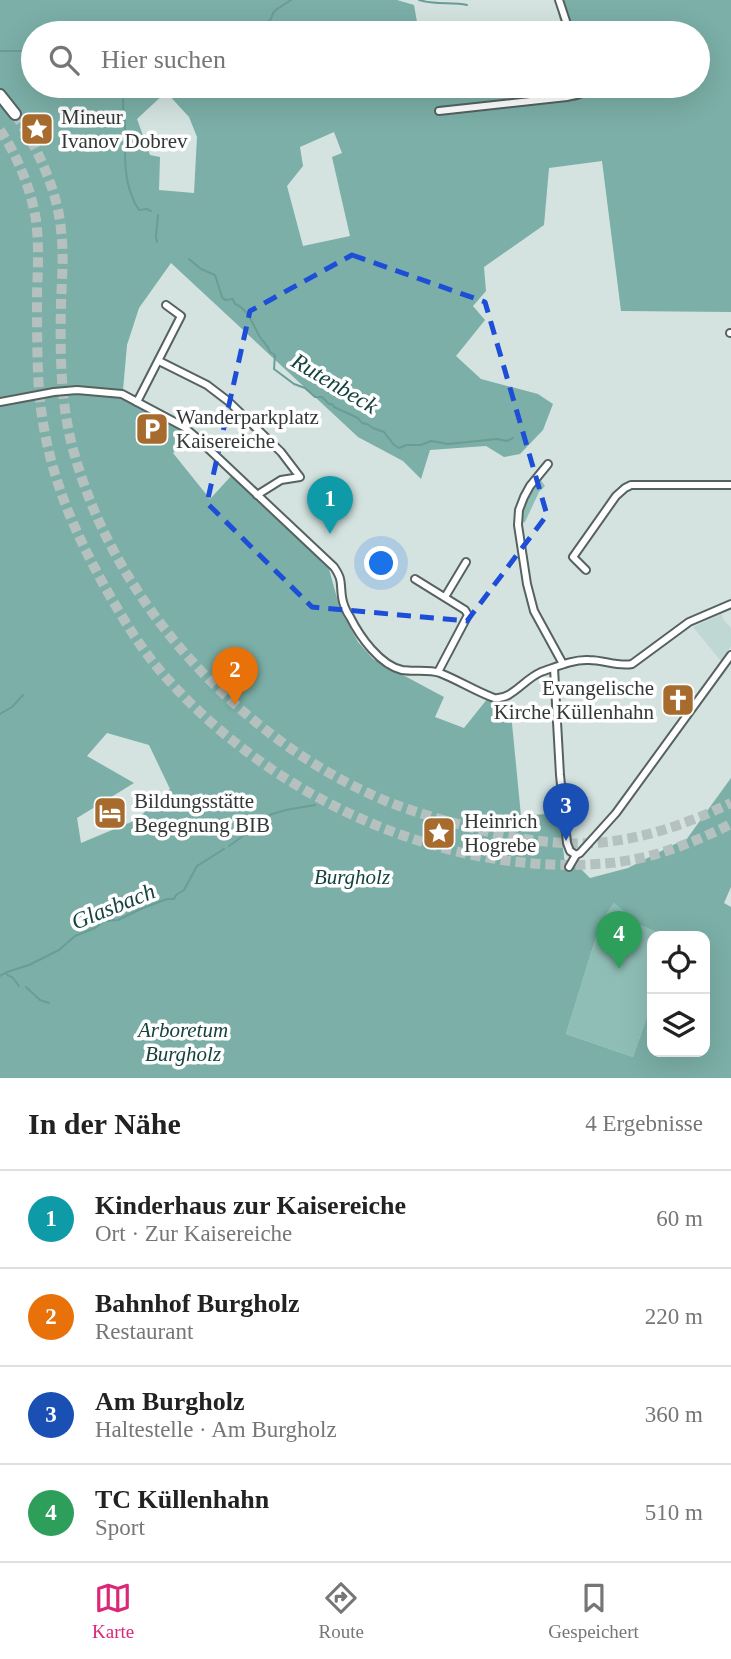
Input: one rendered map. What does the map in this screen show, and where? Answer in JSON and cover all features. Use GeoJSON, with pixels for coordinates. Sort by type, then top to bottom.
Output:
{"type":"FeatureCollection","features":[{"type":"Feature","properties":{"kind":"highway"},"geometry":{"type":"LineString","coordinates":[[0,95],[15,114]]}},
{"type":"Feature","properties":{"kind":"street"},"geometry":{"type":"LineString","coordinates":[[559,0],[566,21]]}},
{"type":"Feature","properties":{"kind":"street"},"geometry":{"type":"LineString","coordinates":[[439,111],[558,98]]}},
{"type":"Feature","properties":{"kind":"street"},"geometry":{"type":"LineString","coordinates":[[137,402],[181,316],[166,305]]}},
{"type":"Feature","properties":{"kind":"street"},"geometry":{"type":"LineString","coordinates":[[159,361],[207,385],[228,401],[281,452],[300,477],[281,480],[257,495]]}},
{"type":"Feature","properties":{"kind":"street"},"geometry":{"type":"LineString","coordinates":[[0,402],[66,391],[122,394],[184,427],[334,567],[341,579],[342,598],[351,621],[379,656],[392,666],[404,670],[438,673],[488,696],[502,699],[531,677],[563,664],[589,660],[632,664],[689,622],[731,604]]}},
{"type":"Feature","properties":{"kind":"street"},"geometry":{"type":"LineString","coordinates":[[548,464],[524,498],[519,510],[518,525],[534,611],[563,664]]}},
{"type":"Feature","properties":{"kind":"street"},"geometry":{"type":"LineString","coordinates":[[586,570],[573,557],[608,506],[625,488],[646,484],[731,485]]}},
{"type":"Feature","properties":{"kind":"street"},"geometry":{"type":"LineString","coordinates":[[445,597],[466,562]]}},
{"type":"Feature","properties":{"kind":"street"},"geometry":{"type":"LineString","coordinates":[[415,579],[465,610],[468,615],[438,673]]}},
{"type":"Feature","properties":{"kind":"street"},"geometry":{"type":"LineString","coordinates":[[569,867],[576,855],[616,813],[731,654]]}},
{"type":"Feature","properties":{"kind":"street"},"geometry":{"type":"LineString","coordinates":[[554,668],[559,775],[567,843],[570,851],[576,855]]}},
{"type":"Feature","properties":{"kind":"highlighted area"},"geometry":{"type":"Polygon","coordinates":[[[352,255],[485,302],[547,515],[467,621],[312,607],[207,503],[250,311],[352,255]]]}},
{"type":"Feature","properties":{"kind":"shaded area"},"geometry":{"type":"Polygon","coordinates":[[[722,614],[731,628],[731,646],[721,661],[693,627],[722,614]]]}},
{"type":"Feature","properties":{"kind":"green space","name":"Burgholz"},"geometry":{"type":"Polygon","coordinates":[[[0,0],[397,0],[414,5],[417,21],[21,21],[21,98],[160,98],[137,119],[150,155],[160,157],[159,190],[194,193],[197,137],[189,117],[172,98],[710,98],[710,21],[560,21],[555,0],[731,0],[731,312],[621,311],[602,161],[549,168],[544,225],[484,267],[486,291],[473,306],[485,320],[456,356],[481,379],[538,394],[553,404],[543,430],[520,454],[504,457],[486,446],[430,450],[421,479],[403,461],[358,437],[171,263],[139,308],[127,345],[123,390],[118,395],[191,435],[173,453],[210,499],[232,475],[329,569],[340,609],[358,642],[373,659],[444,697],[435,717],[464,728],[488,698],[499,703],[510,703],[521,816],[559,813],[565,865],[575,863],[590,878],[628,868],[686,840],[731,778],[731,887],[724,903],[731,907],[731,1078],[0,1078],[0,0]],[[334,132],[300,147],[303,166],[287,186],[303,246],[350,236],[332,157],[342,153],[334,132]],[[107,733],[87,756],[134,783],[77,818],[81,843],[136,820],[170,789],[149,745],[107,733]]]}},
{"type":"Feature","properties":{"kind":"green space"},"geometry":{"type":"Polygon","coordinates":[[[540,479],[545,486],[539,492],[525,522],[521,523],[523,504],[531,495],[529,491],[540,479]]]}},
{"type":"Feature","properties":{"kind":"green space"},"geometry":{"type":"Polygon","coordinates":[[[614,903],[640,925],[654,931],[647,931],[647,1016],[633,1057],[566,1034],[600,924],[614,903]]]}},
{"type":"Feature","properties":{"kind":"waterway"},"geometry":{"type":"LineString","coordinates":[[268,21],[277,9],[291,0]]}},
{"type":"Feature","properties":{"kind":"waterway"},"geometry":{"type":"LineString","coordinates":[[419,0],[467,5]]}},
{"type":"Feature","properties":{"kind":"waterway","name":"Rutenbeck"},"geometry":{"type":"LineString","coordinates":[[0,51],[21,51]]}},
{"type":"Feature","properties":{"kind":"waterway","name":"Rutenbeck"},"geometry":{"type":"LineString","coordinates":[[123,98],[127,179],[139,210],[151,211]]}},
{"type":"Feature","properties":{"kind":"waterway","name":"Rutenbeck"},"geometry":{"type":"LineString","coordinates":[[157,242],[158,215]]}},
{"type":"Feature","properties":{"kind":"waterway","name":"Rutenbeck"},"geometry":{"type":"LineString","coordinates":[[189,259],[201,269],[215,275],[222,297],[225,300],[233,299],[247,314],[270,352],[275,355],[274,369],[315,397],[322,397],[362,423],[384,432],[399,448],[431,441],[448,444],[497,439],[507,441],[513,438]]}},
{"type":"Feature","properties":{"kind":"waterway"},"geometry":{"type":"LineString","coordinates":[[0,714],[12,707],[23,695]]}},
{"type":"Feature","properties":{"kind":"waterway","name":"Glasbach"},"geometry":{"type":"LineString","coordinates":[[229,846],[243,836],[250,825],[272,814],[315,805]]}},
{"type":"Feature","properties":{"kind":"waterway","name":"Glasbach"},"geometry":{"type":"LineString","coordinates":[[0,976],[59,950],[75,936],[105,921],[118,920],[143,908],[174,899],[184,890],[197,866],[224,849]]}},
{"type":"Feature","properties":{"kind":"waterway"},"geometry":{"type":"LineString","coordinates":[[6,974],[19,986]]}},
{"type":"Feature","properties":{"kind":"waterway"},"geometry":{"type":"LineString","coordinates":[[26,987],[40,1000],[49,1003]]}},
{"type":"Feature","properties":{"kind":"tunnel"},"geometry":{"type":"LineString","coordinates":[[15,114],[31,140],[56,200],[62,248],[61,341],[66,418],[75,456],[94,509],[119,560],[150,609],[186,655],[227,697],[271,734],[319,767],[368,793],[416,812],[499,834],[552,842],[606,842],[670,828],[731,803]]}},
{"type":"Feature","properties":{"kind":"tunnel"},"geometry":{"type":"LineString","coordinates":[[0,130],[22,173],[36,220],[40,398],[48,449],[60,490],[86,552],[126,623],[157,667],[200,713],[249,753],[303,789],[361,819],[421,842],[483,857],[547,864],[626,861],[672,849],[731,824]]}},
{"type":"Feature","properties":{"kind":"place","name":"Mineur Ivanov Dobrev"},"geometry":{"type":"Point","coordinates":[37,129]}},
{"type":"Feature","properties":{"kind":"place","name":"Wanderparkplatz Kaisereiche"},"geometry":{"type":"Point","coordinates":[152,429]}},
{"type":"Feature","properties":{"kind":"place","name":"Kinderhaus zur Kaisereiche"},"geometry":{"type":"Point","coordinates":[330,534]}},
{"type":"Feature","properties":{"kind":"place","name":"Evangelische Kirche Küllenhahn"},"geometry":{"type":"Point","coordinates":[678,700]}},
{"type":"Feature","properties":{"kind":"place","name":"Bahnhof Burgholz"},"geometry":{"type":"Point","coordinates":[235,705]}},
{"type":"Feature","properties":{"kind":"place","name":"Bildungsstätte Begegnung BIB"},"geometry":{"type":"Point","coordinates":[110,813]}},
{"type":"Feature","properties":{"kind":"place","name":"Heinrich Hogrebe"},"geometry":{"type":"Point","coordinates":[439,833]}},
{"type":"Feature","properties":{"kind":"place","name":"Am Burgholz"},"geometry":{"type":"Point","coordinates":[566,841]}},
{"type":"Feature","properties":{"kind":"place","name":"TC Küllenhahn"},"geometry":{"type":"Point","coordinates":[619,969]}},
{"type":"Feature","properties":{"kind":"park label","name":"Arboretum Burgholz"},"geometry":{"type":"Point","coordinates":[183,1042]}}]}
